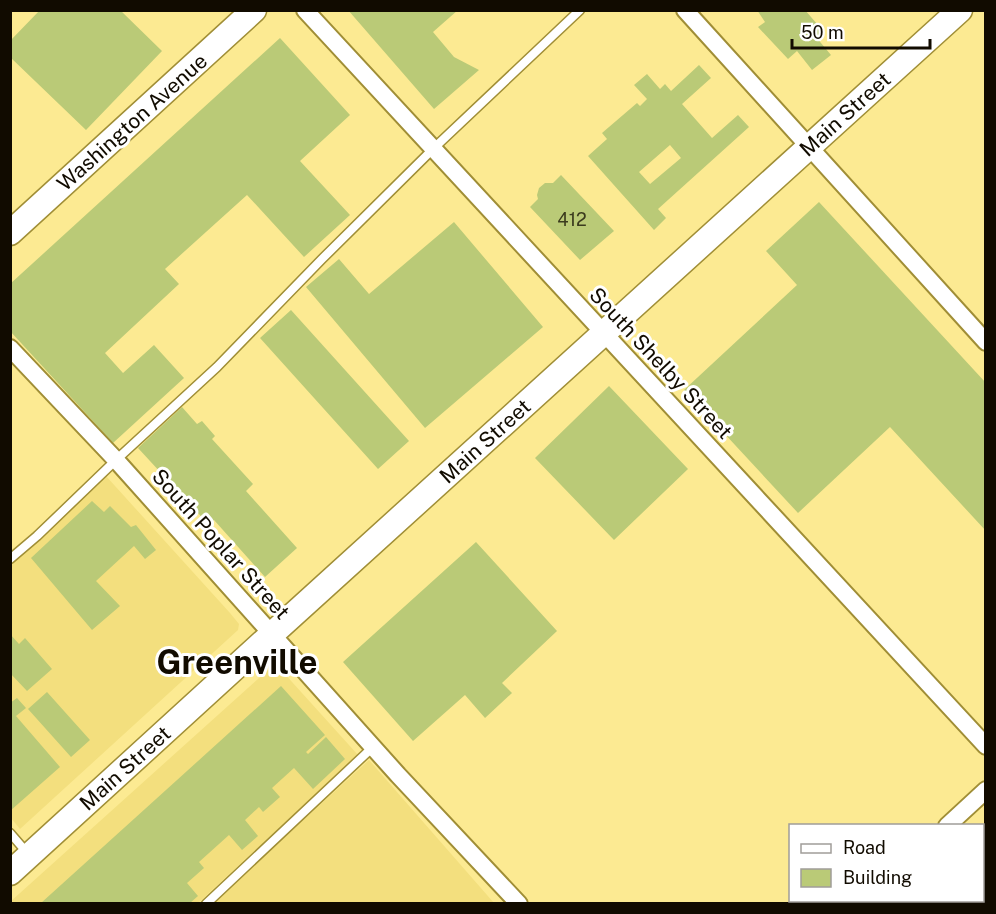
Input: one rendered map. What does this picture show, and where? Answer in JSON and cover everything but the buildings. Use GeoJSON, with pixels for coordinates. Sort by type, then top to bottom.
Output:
{"type":"FeatureCollection","features":[{"type":"Feature","properties":{"kind":"street","name":"Washington Avenue"},"geometry":{"type":"LineString","coordinates":[[10,232],[254,10]]}},
{"type":"Feature","properties":{"kind":"street","name":"South Shelby Street"},"geometry":{"type":"LineString","coordinates":[[305,10],[986,746]]}},
{"type":"Feature","properties":{"kind":"street"},"geometry":{"type":"LineString","coordinates":[[685,10],[986,342]]}},
{"type":"Feature","properties":{"kind":"street","name":"Main Street"},"geometry":{"type":"LineString","coordinates":[[10,873],[960,10]]}},
{"type":"Feature","properties":{"kind":"street","name":"South Poplar Street"},"geometry":{"type":"LineString","coordinates":[[10,348],[116,460],[373,747],[519,903]]}},
{"type":"Feature","properties":{"kind":"street"},"geometry":{"type":"LineString","coordinates":[[948,824],[986,790]]}},
{"type":"Feature","properties":{"kind":"lane"},"geometry":{"type":"LineString","coordinates":[[10,559],[217,367],[434,148],[580,10]]}},
{"type":"Feature","properties":{"kind":"lane"},"geometry":{"type":"LineString","coordinates":[[206,903],[373,747]]}},
{"type":"Feature","properties":{"kind":"lane"},"geometry":{"type":"LineString","coordinates":[[10,832],[29,855]]}},
{"type":"Feature","properties":{"kind":"shaded area"},"geometry":{"type":"Polygon","coordinates":[[[106,476],[230,613],[239,624],[238,630],[20,829],[11,818],[11,563],[106,476]]]}},
{"type":"Feature","properties":{"kind":"shaded area"},"geometry":{"type":"Polygon","coordinates":[[[276,668],[283,672],[358,755],[198,903],[11,904],[10,902],[268,670],[276,668]]]}},
{"type":"Feature","properties":{"kind":"shaded area"},"geometry":{"type":"Polygon","coordinates":[[[369,760],[494,903],[212,904],[369,760]]]}},
{"type":"Feature","properties":{"kind":"district","name":"Greenville"},"geometry":{"type":"Point","coordinates":[237,662]}}]}
